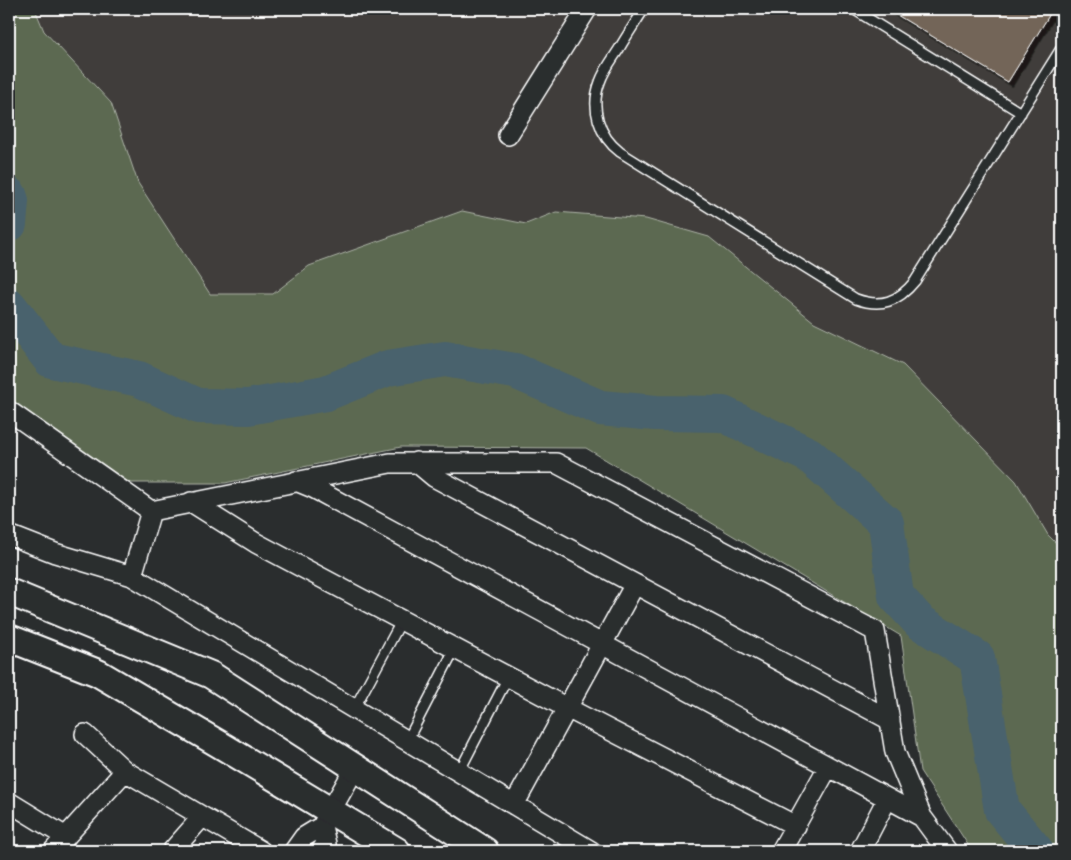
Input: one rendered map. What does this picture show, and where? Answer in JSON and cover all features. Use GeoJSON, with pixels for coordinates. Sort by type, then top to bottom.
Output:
{"type":"FeatureCollection","features":[{"type":"Feature","properties":{"kind":"street"},"geometry":{"type":"LineString","coordinates":[[508,135],[587,9]]}},
{"type":"Feature","properties":{"kind":"street"},"geometry":{"type":"LineString","coordinates":[[9,411],[152,510],[390,463],[556,463],[875,631],[895,752],[922,817],[943,849]]}},
{"type":"Feature","properties":{"kind":"street"},"geometry":{"type":"LineString","coordinates":[[416,462],[434,477],[890,720]]}},
{"type":"Feature","properties":{"kind":"street"},"geometry":{"type":"LineString","coordinates":[[296,481],[313,488],[922,817]]}},
{"type":"Feature","properties":{"kind":"street"},"geometry":{"type":"LineString","coordinates":[[191,502],[256,543],[567,708],[796,826]]}},
{"type":"Feature","properties":{"kind":"street"},"geometry":{"type":"LineString","coordinates":[[132,576],[152,510]]}},
{"type":"Feature","properties":{"kind":"street"},"geometry":{"type":"LineString","coordinates":[[9,535],[56,553],[132,576],[591,851]]}},
{"type":"Feature","properties":{"kind":"street"},"geometry":{"type":"LineString","coordinates":[[514,805],[635,584]]}},
{"type":"Feature","properties":{"kind":"street"},"geometry":{"type":"LineString","coordinates":[[9,592],[212,675],[484,851]]}},
{"type":"Feature","properties":{"kind":"street"},"geometry":{"type":"LineString","coordinates":[[9,638],[98,672],[326,818],[397,851]]}},
{"type":"Feature","properties":{"kind":"street"},"geometry":{"type":"LineString","coordinates":[[85,734],[125,771],[261,851]]}},
{"type":"Feature","properties":{"kind":"street"},"geometry":{"type":"LineString","coordinates":[[781,851],[828,767]]}},
{"type":"Feature","properties":{"kind":"street"},"geometry":{"type":"LineString","coordinates":[[294,851],[304,837],[326,818],[355,768]]}},
{"type":"Feature","properties":{"kind":"street"},"geometry":{"type":"LineString","coordinates":[[53,851],[125,771]]}},
{"type":"Feature","properties":{"kind":"street"},"geometry":{"type":"LineString","coordinates":[[860,851],[888,799]]}},
{"type":"Feature","properties":{"kind":"street"},"geometry":{"type":"LineString","coordinates":[[9,802],[66,836]]}},
{"type":"Feature","properties":{"kind":"street"},"geometry":{"type":"LineString","coordinates":[[172,851],[202,817]]}},
{"type":"Feature","properties":{"kind":"street"},"geometry":{"type":"LineString","coordinates":[[321,851],[326,844],[326,818]]}},
{"type":"Feature","properties":{"kind":"lane"},"geometry":{"type":"LineString","coordinates":[[644,9],[605,72],[597,92],[598,118],[608,141],[620,152],[856,299],[871,304],[886,303],[895,299],[915,281],[1062,47]]}},
{"type":"Feature","properties":{"kind":"lane"},"geometry":{"type":"LineString","coordinates":[[853,9],[1021,113]]}},
{"type":"Feature","properties":{"kind":"lane"},"geometry":{"type":"LineString","coordinates":[[354,709],[402,620]]}},
{"type":"Feature","properties":{"kind":"lane"},"geometry":{"type":"LineString","coordinates":[[407,741],[453,652]]}},
{"type":"Feature","properties":{"kind":"lane"},"geometry":{"type":"LineString","coordinates":[[459,772],[506,680]]}},
{"type":"Feature","properties":{"kind":"shaded area"},"geometry":{"type":"Polygon","coordinates":[[[35,9],[1062,9],[1062,549],[1048,535],[1016,481],[903,365],[814,322],[709,237],[646,219],[556,212],[526,224],[461,211],[309,266],[273,294],[210,294],[138,183],[111,103],[44,31],[35,9]]]}},
{"type":"Feature","properties":{"kind":"green space"},"geometry":{"type":"Polygon","coordinates":[[[9,9],[35,9],[44,31],[111,103],[138,183],[210,294],[273,294],[309,266],[462,211],[526,224],[556,212],[646,219],[709,237],[814,322],[903,365],[1016,481],[1048,535],[1062,549],[1062,851],[972,851],[920,771],[901,636],[586,448],[401,447],[225,483],[130,483],[9,398],[9,9]]]}},
{"type":"Feature","properties":{"kind":"building"},"geometry":{"type":"Polygon","coordinates":[[[887,9],[1053,9],[1008,82],[887,9]]]}},
{"type":"Feature","properties":{"kind":"waterway"},"geometry":{"type":"LineString","coordinates":[[9,195],[11,201],[9,224]]}},
{"type":"Feature","properties":{"kind":"waterway"},"geometry":{"type":"LineString","coordinates":[[9,306],[51,360],[139,379],[198,406],[248,407],[326,393],[388,368],[445,359],[515,371],[600,408],[656,413],[723,414],[809,455],[886,523],[896,596],[920,622],[977,658],[1002,810],[1036,851]]}}]}
